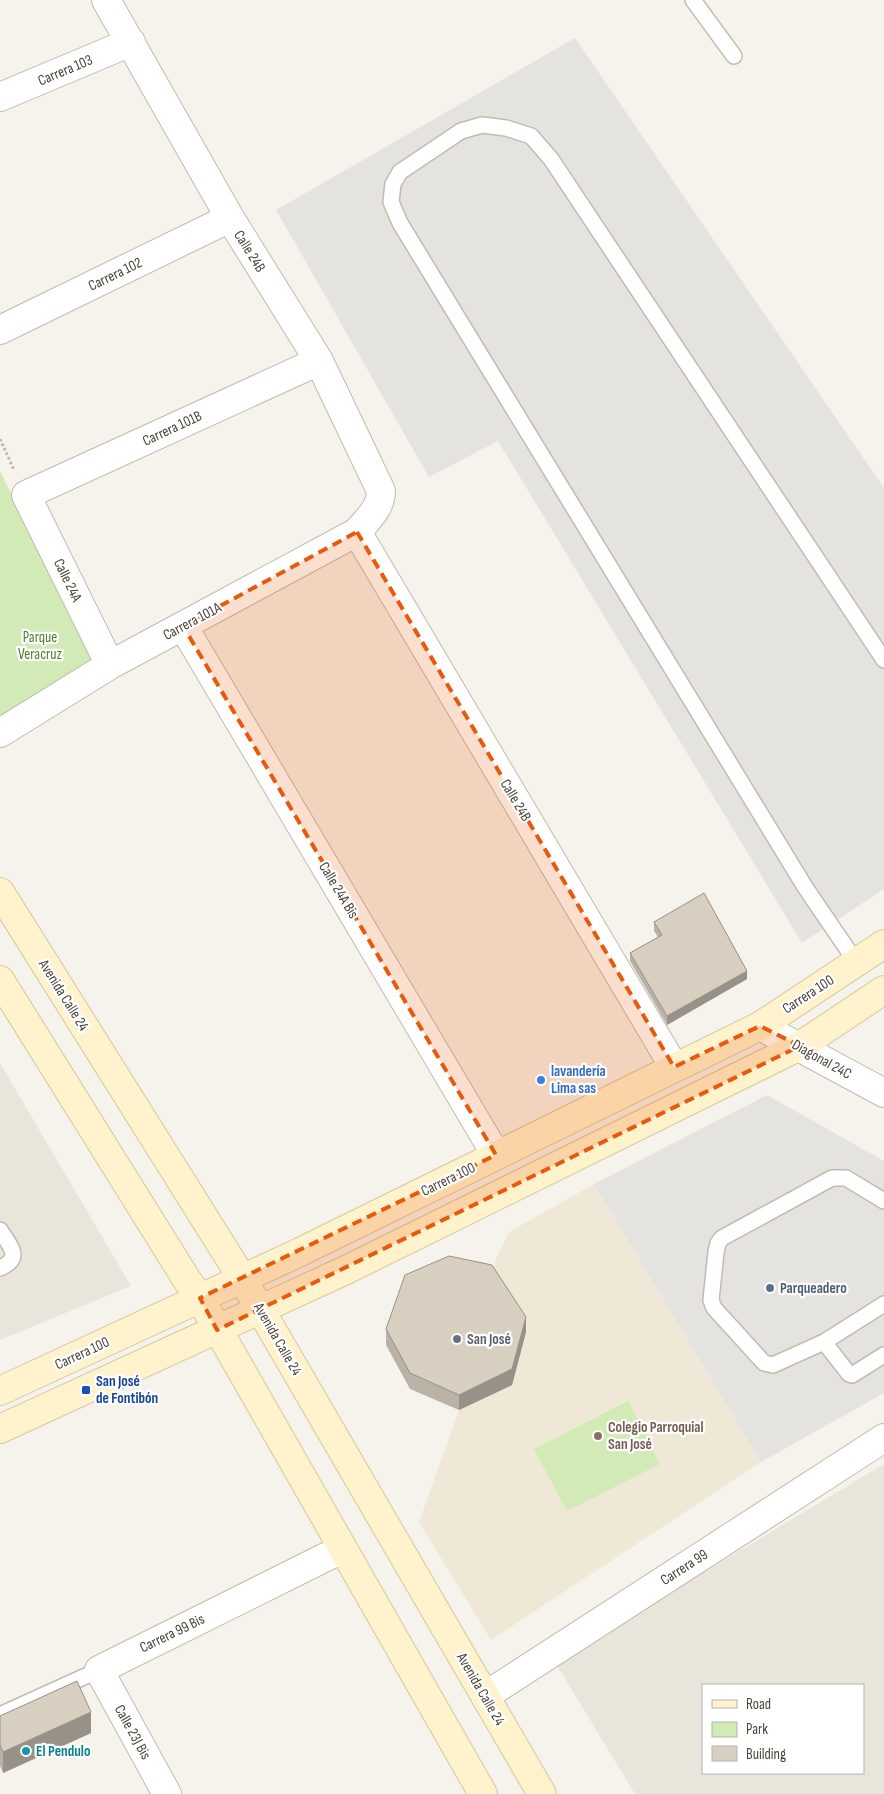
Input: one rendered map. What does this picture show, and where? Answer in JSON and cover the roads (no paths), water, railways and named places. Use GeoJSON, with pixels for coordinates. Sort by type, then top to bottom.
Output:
{"type":"FeatureCollection","features":[{"type":"Feature","properties":{"kind":"main road","name":"Avenida Calle 24"},"geometry":{"type":"LineString","coordinates":[[0,892],[261,1309],[542,1794]]}},
{"type":"Feature","properties":{"kind":"main road","name":"Carrera 100"},"geometry":{"type":"LineString","coordinates":[[0,1391],[298,1253],[760,1026],[884,944]]}},
{"type":"Feature","properties":{"kind":"main road"},"geometry":{"type":"LineString","coordinates":[[0,980],[200,1298],[483,1794]]}},
{"type":"Feature","properties":{"kind":"main road"},"geometry":{"type":"LineString","coordinates":[[0,1429],[366,1260],[800,1046],[884,990]]}},
{"type":"Feature","properties":{"kind":"street","name":"Calle 24B"},"geometry":{"type":"LineString","coordinates":[[106,0],[230,218],[318,361],[381,491],[381,499],[378,505]]}},
{"type":"Feature","properties":{"kind":"street","name":"Carrera 103"},"geometry":{"type":"LineString","coordinates":[[0,98],[131,42]]}},
{"type":"Feature","properties":{"kind":"street","name":"Carrera 102"},"geometry":{"type":"LineString","coordinates":[[0,330],[230,218]]}},
{"type":"Feature","properties":{"kind":"street","name":"Carrera 101B"},"geometry":{"type":"LineString","coordinates":[[26,495],[318,361]]}},
{"type":"Feature","properties":{"kind":"street","name":"Calle 24A"},"geometry":{"type":"LineString","coordinates":[[26,495],[110,665]]}},
{"type":"Feature","properties":{"kind":"street","name":"Carrera 101A"},"geometry":{"type":"LineString","coordinates":[[0,733],[110,665],[357,532],[378,505]]}},
{"type":"Feature","properties":{"kind":"street","name":"Calle 24B"},"geometry":{"type":"LineString","coordinates":[[357,532],[674,1067]]}},
{"type":"Feature","properties":{"kind":"street","name":"Calle 24A Bis"},"geometry":{"type":"LineString","coordinates":[[183,626],[496,1155]]}},
{"type":"Feature","properties":{"kind":"street","name":"Diagonal 24C"},"geometry":{"type":"LineString","coordinates":[[760,1026],[884,1093]]}},
{"type":"Feature","properties":{"kind":"street","name":"Carrera 99"},"geometry":{"type":"LineString","coordinates":[[485,1696],[884,1438]]}},
{"type":"Feature","properties":{"kind":"street","name":"Carrera 99 Bis"},"geometry":{"type":"LineString","coordinates":[[99,1670],[342,1549]]}},
{"type":"Feature","properties":{"kind":"street","name":"Calle 23J Bis"},"geometry":{"type":"LineString","coordinates":[[99,1670],[167,1794]]}},
{"type":"Feature","properties":{"kind":"lane"},"geometry":{"type":"LineString","coordinates":[[693,0],[734,56]]}},
{"type":"Feature","properties":{"kind":"lane"},"geometry":{"type":"LineString","coordinates":[[856,962],[804,887],[400,223],[391,202],[393,184],[400,172],[461,131],[482,125],[506,128],[531,136],[551,159],[884,660]]}},
{"type":"Feature","properties":{"kind":"lane"},"geometry":{"type":"LineString","coordinates":[[884,1201],[846,1178],[832,1178],[722,1238],[718,1243],[711,1300],[714,1308],[764,1362],[773,1365],[824,1342],[884,1304]]}},
{"type":"Feature","properties":{"kind":"lane"},"geometry":{"type":"LineString","coordinates":[[0,1230],[14,1252],[13,1258],[8,1264],[0,1268]]}},
{"type":"Feature","properties":{"kind":"lane"},"geometry":{"type":"LineString","coordinates":[[824,1342],[852,1375],[884,1355]]}},
{"type":"Feature","properties":{"kind":"lane","name":"Carrera 99 Bis"},"geometry":{"type":"LineString","coordinates":[[0,1715],[99,1670]]}},
{"type":"Feature","properties":{"kind":"place","name":"lavandería Lima sas"},"geometry":{"type":"Point","coordinates":[541,1080]}},
{"type":"Feature","properties":{"kind":"place","name":"Parqueadero"},"geometry":{"type":"Point","coordinates":[770,1288]}},
{"type":"Feature","properties":{"kind":"place","name":"San José"},"geometry":{"type":"Point","coordinates":[457,1339]}},
{"type":"Feature","properties":{"kind":"place","name":"San José de Fontibón"},"geometry":{"type":"Point","coordinates":[86,1390]}},
{"type":"Feature","properties":{"kind":"place","name":"Colegio Parroquial San José"},"geometry":{"type":"Point","coordinates":[598,1436]}},
{"type":"Feature","properties":{"kind":"place","name":"El Pendulo"},"geometry":{"type":"Point","coordinates":[26,1751]}},
{"type":"Feature","properties":{"kind":"park label","name":"Parque Veracruz"},"geometry":{"type":"Point","coordinates":[40,646]}}]}
